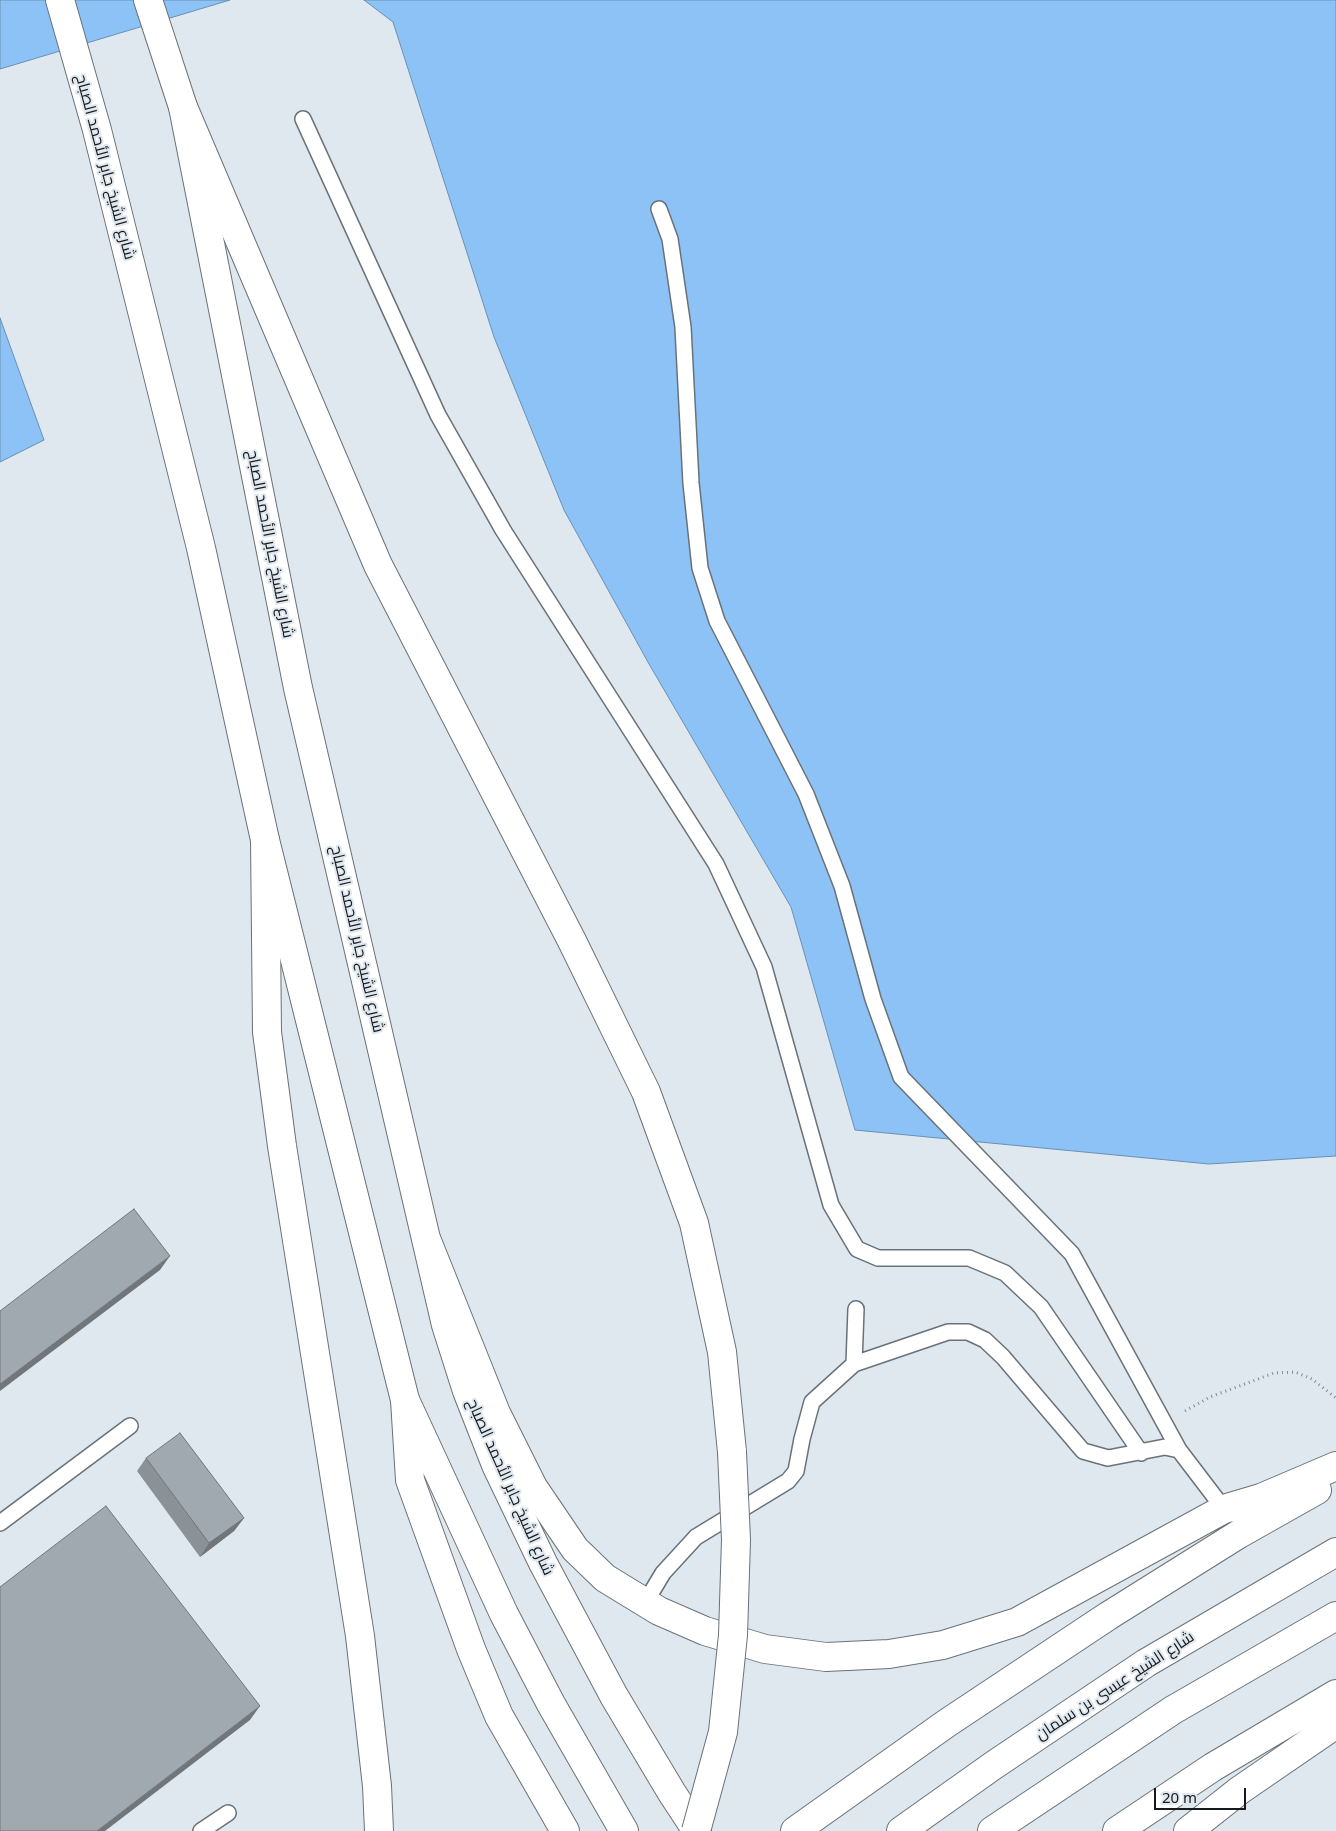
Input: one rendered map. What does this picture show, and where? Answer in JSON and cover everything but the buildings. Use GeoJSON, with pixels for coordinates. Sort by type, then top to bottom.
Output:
{"type":"FeatureCollection","features":[{"type":"Feature","properties":{"kind":"main road","name":"شارع الشيخ جابر الأحمد الصباح"},"geometry":{"type":"LineString","coordinates":[[60,0],[97,130],[202,548],[265,840],[405,1400],[410,1480],[443,1573],[499,1716],[565,1831]]}},
{"type":"Feature","properties":{"kind":"main road","name":"شارع الشيخ جابر الأحمد الصباح"},"geometry":{"type":"LineString","coordinates":[[148,0],[183,106],[298,688],[449,1335],[467,1391],[496,1465],[542,1563],[614,1696],[697,1831]]}},
{"type":"Feature","properties":{"kind":"main road"},"geometry":{"type":"LineString","coordinates":[[183,106],[378,565],[572,940],[646,1092],[694,1223],[722,1352],[732,1452],[736,1540],[733,1635],[723,1732],[697,1831]]}},
{"type":"Feature","properties":{"kind":"main road"},"geometry":{"type":"LineString","coordinates":[[265,840],[267,1032],[282,1146],[360,1636],[377,1786],[379,1831]]}},
{"type":"Feature","properties":{"kind":"main road"},"geometry":{"type":"LineString","coordinates":[[427,1241],[496,1413],[533,1487],[575,1549],[605,1578],[659,1611],[705,1630],[765,1648],[817,1656],[889,1654],[943,1646],[1017,1622],[1224,1509],[1261,1498],[1336,1466]]}},
{"type":"Feature","properties":{"kind":"main road"},"geometry":{"type":"LineString","coordinates":[[405,1400],[504,1614],[551,1704],[624,1831]]}},
{"type":"Feature","properties":{"kind":"main road"},"geometry":{"type":"LineString","coordinates":[[795,1831],[947,1723],[1108,1616],[1239,1534],[1336,1480]]}},
{"type":"Feature","properties":{"kind":"main road","name":"شارع الشيخ عيسى بن سلمان"},"geometry":{"type":"LineString","coordinates":[[901,1831],[994,1765],[1146,1663],[1336,1552]]}},
{"type":"Feature","properties":{"kind":"main road"},"geometry":{"type":"LineString","coordinates":[[992,1831],[1173,1710],[1336,1616]]}},
{"type":"Feature","properties":{"kind":"main road"},"geometry":{"type":"LineString","coordinates":[[1117,1831],[1213,1767],[1336,1694]]}},
{"type":"Feature","properties":{"kind":"main road"},"geometry":{"type":"LineString","coordinates":[[1188,1831],[1240,1790],[1336,1724]]}},
{"type":"Feature","properties":{"kind":"lane"},"geometry":{"type":"LineString","coordinates":[[303,119],[438,415],[502,530],[716,864],[764,967],[831,1205],[857,1249],[878,1258],[969,1258],[1005,1272],[1041,1307],[1141,1453]]}},
{"type":"Feature","properties":{"kind":"lane"},"geometry":{"type":"LineString","coordinates":[[659,209],[670,239],[682,327],[691,483],[700,568],[718,621],[814,812],[842,886],[873,999],[901,1076],[1072,1254],[1179,1450],[1224,1509]]}},
{"type":"Feature","properties":{"kind":"lane"},"geometry":{"type":"LineString","coordinates":[[854,1364],[856,1309]]}},
{"type":"Feature","properties":{"kind":"lane"},"geometry":{"type":"LineString","coordinates":[[646,1603],[663,1574],[696,1537],[788,1481],[796,1471],[812,1402],[854,1364],[948,1332],[968,1332],[985,1340],[1084,1451],[1108,1458],[1141,1453],[1165,1446],[1179,1450]]}},
{"type":"Feature","properties":{"kind":"lane"},"geometry":{"type":"LineString","coordinates":[[0,1523],[130,1426]]}},
{"type":"Feature","properties":{"kind":"lane"},"geometry":{"type":"LineString","coordinates":[[201,1831],[228,1813]]}},
{"type":"Feature","properties":{"kind":"path"},"geometry":{"type":"LineString","coordinates":[[1164,1422],[1210,1398],[1274,1372],[1295,1372],[1312,1379],[1336,1398]]}},
{"type":"Feature","properties":{"kind":"water"},"geometry":{"type":"Polygon","coordinates":[[[0,0],[230,0],[0,69],[0,0]]]}},
{"type":"Feature","properties":{"kind":"water"},"geometry":{"type":"Polygon","coordinates":[[[364,0],[1336,0],[1336,1156],[1209,1164],[855,1130],[791,907],[649,664],[564,510],[494,337],[393,22],[364,0]]]}},
{"type":"Feature","properties":{"kind":"water"},"geometry":{"type":"Polygon","coordinates":[[[0,318],[44,440],[0,462],[0,318]]]}}]}
